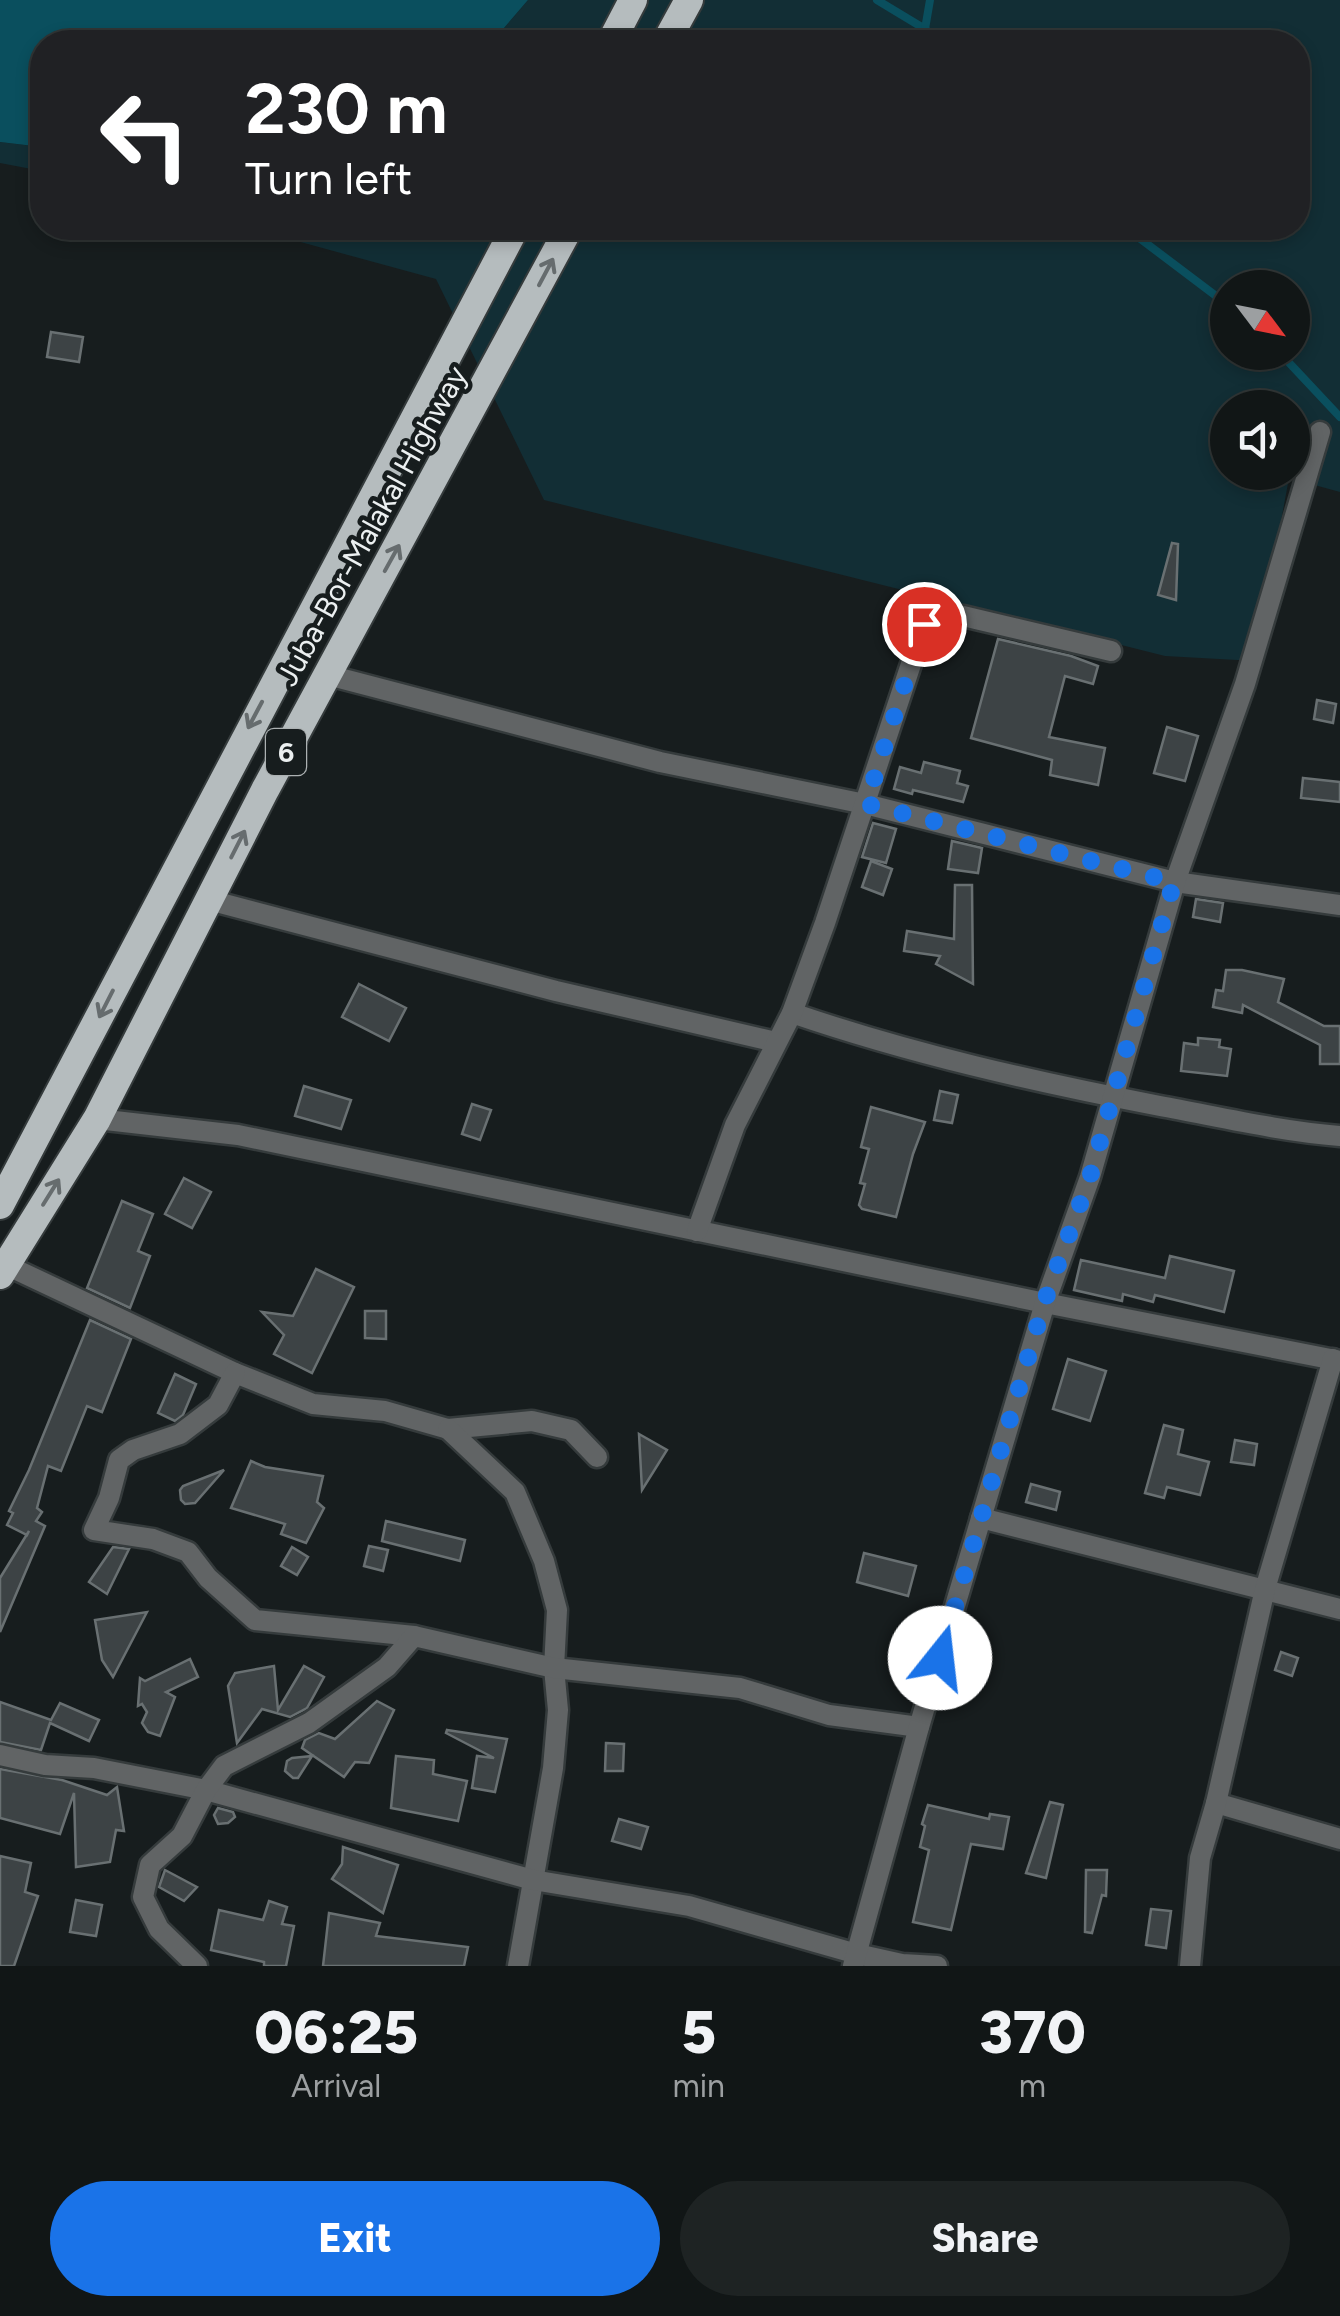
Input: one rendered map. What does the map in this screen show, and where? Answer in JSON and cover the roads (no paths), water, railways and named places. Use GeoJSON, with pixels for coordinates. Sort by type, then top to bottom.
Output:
{"type":"FeatureCollection","features":[{"type":"Feature","properties":{"kind":"highway"},"geometry":{"type":"LineString","coordinates":[[618,30],[634,0]]}},
{"type":"Feature","properties":{"kind":"highway"},"geometry":{"type":"LineString","coordinates":[[672,30],[688,0]]}},
{"type":"Feature","properties":{"kind":"highway","name":"Juba-Bor-Malakal Highway"},"geometry":{"type":"LineString","coordinates":[[0,1204],[509,240]]}},
{"type":"Feature","properties":{"kind":"highway","name":"Juba-Bor-Malakal Highway"},"geometry":{"type":"LineString","coordinates":[[3,1270],[97,1118],[209,900],[563,240]]}},
{"type":"Feature","properties":{"kind":"street"},"geometry":{"type":"LineString","coordinates":[[855,1960],[1044,1303],[1090,1177],[1174,882],[1245,684],[1320,432]]}},
{"type":"Feature","properties":{"kind":"street"},"geometry":{"type":"LineString","coordinates":[[697,1231],[736,1125],[792,1013],[866,804],[919,636],[931,617],[963,616],[1111,651]]}},
{"type":"Feature","properties":{"kind":"street"},"geometry":{"type":"LineString","coordinates":[[328,676],[660,762],[866,804],[1174,882],[1340,906]]}},
{"type":"Feature","properties":{"kind":"street"},"geometry":{"type":"LineString","coordinates":[[209,900],[556,991],[776,1042]]}},
{"type":"Feature","properties":{"kind":"street"},"geometry":{"type":"LineString","coordinates":[[792,1013],[942,1059],[1112,1096],[1305,1133],[1340,1136]]}},
{"type":"Feature","properties":{"kind":"street"},"geometry":{"type":"LineString","coordinates":[[97,1118],[238,1135],[1336,1360],[1265,1589],[1200,1858],[1190,1966]]}},
{"type":"Feature","properties":{"kind":"street"},"geometry":{"type":"LineString","coordinates":[[3,1270],[313,1404],[385,1411],[448,1429],[532,1420],[571,1430],[597,1457]]}},
{"type":"Feature","properties":{"kind":"street"},"geometry":{"type":"LineString","coordinates":[[234,1373],[218,1405],[180,1434],[133,1450],[119,1460],[94,1530],[153,1539],[188,1552],[208,1578],[255,1620],[414,1636],[554,1668],[740,1688],[830,1715],[919,1727]]}},
{"type":"Feature","properties":{"kind":"street"},"geometry":{"type":"LineString","coordinates":[[448,1429],[515,1492],[544,1561],[556,1610],[554,1668],[558,1710],[553,1768],[518,1966]]}},
{"type":"Feature","properties":{"kind":"street"},"geometry":{"type":"LineString","coordinates":[[981,1518],[1340,1609]]}},
{"type":"Feature","properties":{"kind":"street"},"geometry":{"type":"LineString","coordinates":[[198,1966],[158,1928],[143,1897],[150,1865],[182,1836],[206,1790],[224,1766],[309,1723],[387,1667],[414,1636]]}},
{"type":"Feature","properties":{"kind":"street"},"geometry":{"type":"LineString","coordinates":[[0,1755],[206,1790],[533,1880],[689,1906],[855,1960],[936,1966]]}},
{"type":"Feature","properties":{"kind":"street"},"geometry":{"type":"LineString","coordinates":[[1216,1803],[1340,1839]]}},
{"type":"Feature","properties":{"kind":"water"},"geometry":{"type":"Polygon","coordinates":[[[0,0],[528,0],[502,30],[30,30],[30,146],[0,142],[0,0]]]}},
{"type":"Feature","properties":{"kind":"waterway"},"geometry":{"type":"LineString","coordinates":[[877,0],[926,30]]}},
{"type":"Feature","properties":{"kind":"waterway"},"geometry":{"type":"LineString","coordinates":[[925,29],[930,0]]}},
{"type":"Feature","properties":{"kind":"waterway"},"geometry":{"type":"LineString","coordinates":[[1142,240],[1210,291]]}},
{"type":"Feature","properties":{"kind":"waterway"},"geometry":{"type":"LineString","coordinates":[[1296,370],[1340,417]]}}]}
